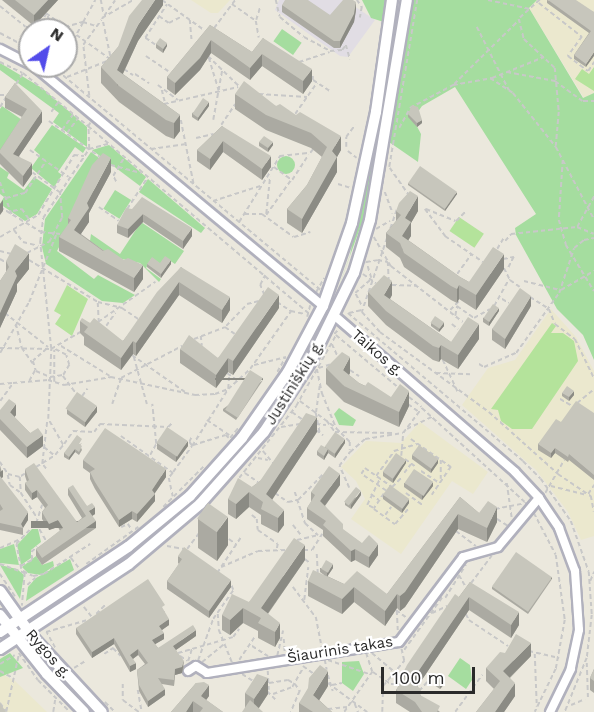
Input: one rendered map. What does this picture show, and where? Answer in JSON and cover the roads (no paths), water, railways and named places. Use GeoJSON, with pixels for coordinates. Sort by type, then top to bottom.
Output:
{"type":"FeatureCollection","features":[{"type":"Feature","properties":{"kind":"main road","name":"Justiniškių g."},"geometry":{"type":"LineString","coordinates":[[4,630],[18,613],[128,547],[215,470],[268,404],[323,306],[349,236],[392,0]]}},
{"type":"Feature","properties":{"kind":"main road","name":"Justiniškių g."},"geometry":{"type":"LineString","coordinates":[[0,650],[147,551],[224,481],[280,409],[335,316],[370,220],[385,166],[407,0]]}},
{"type":"Feature","properties":{"kind":"main road"},"geometry":{"type":"LineString","coordinates":[[382,64],[397,66]]}},
{"type":"Feature","properties":{"kind":"main road","name":"Taikos g."},"geometry":{"type":"LineString","coordinates":[[323,306],[335,316]]}},
{"type":"Feature","properties":{"kind":"main road","name":"Rygos g."},"geometry":{"type":"LineString","coordinates":[[0,591],[18,613],[28,631],[103,707]]}},
{"type":"Feature","properties":{"kind":"main road","name":"Rygos g."},"geometry":{"type":"LineString","coordinates":[[0,615],[4,630],[17,639],[84,712]]}},
{"type":"Feature","properties":{"kind":"street","name":"Taikos g."},"geometry":{"type":"LineString","coordinates":[[0,49],[18,58]]}},
{"type":"Feature","properties":{"kind":"street","name":"Taikos g."},"geometry":{"type":"LineString","coordinates":[[48,78],[323,306]]}},
{"type":"Feature","properties":{"kind":"street","name":"Taikos g."},"geometry":{"type":"LineString","coordinates":[[335,316],[515,472],[539,498],[567,546],[578,597],[578,642],[571,669],[550,712]]}},
{"type":"Feature","properties":{"kind":"street","name":"Šiaurinis takas"},"geometry":{"type":"LineString","coordinates":[[188,671],[196,666],[207,673],[233,666],[303,656],[323,656],[399,642],[442,596],[457,573],[463,557],[498,547],[528,505],[539,498]]}}]}
